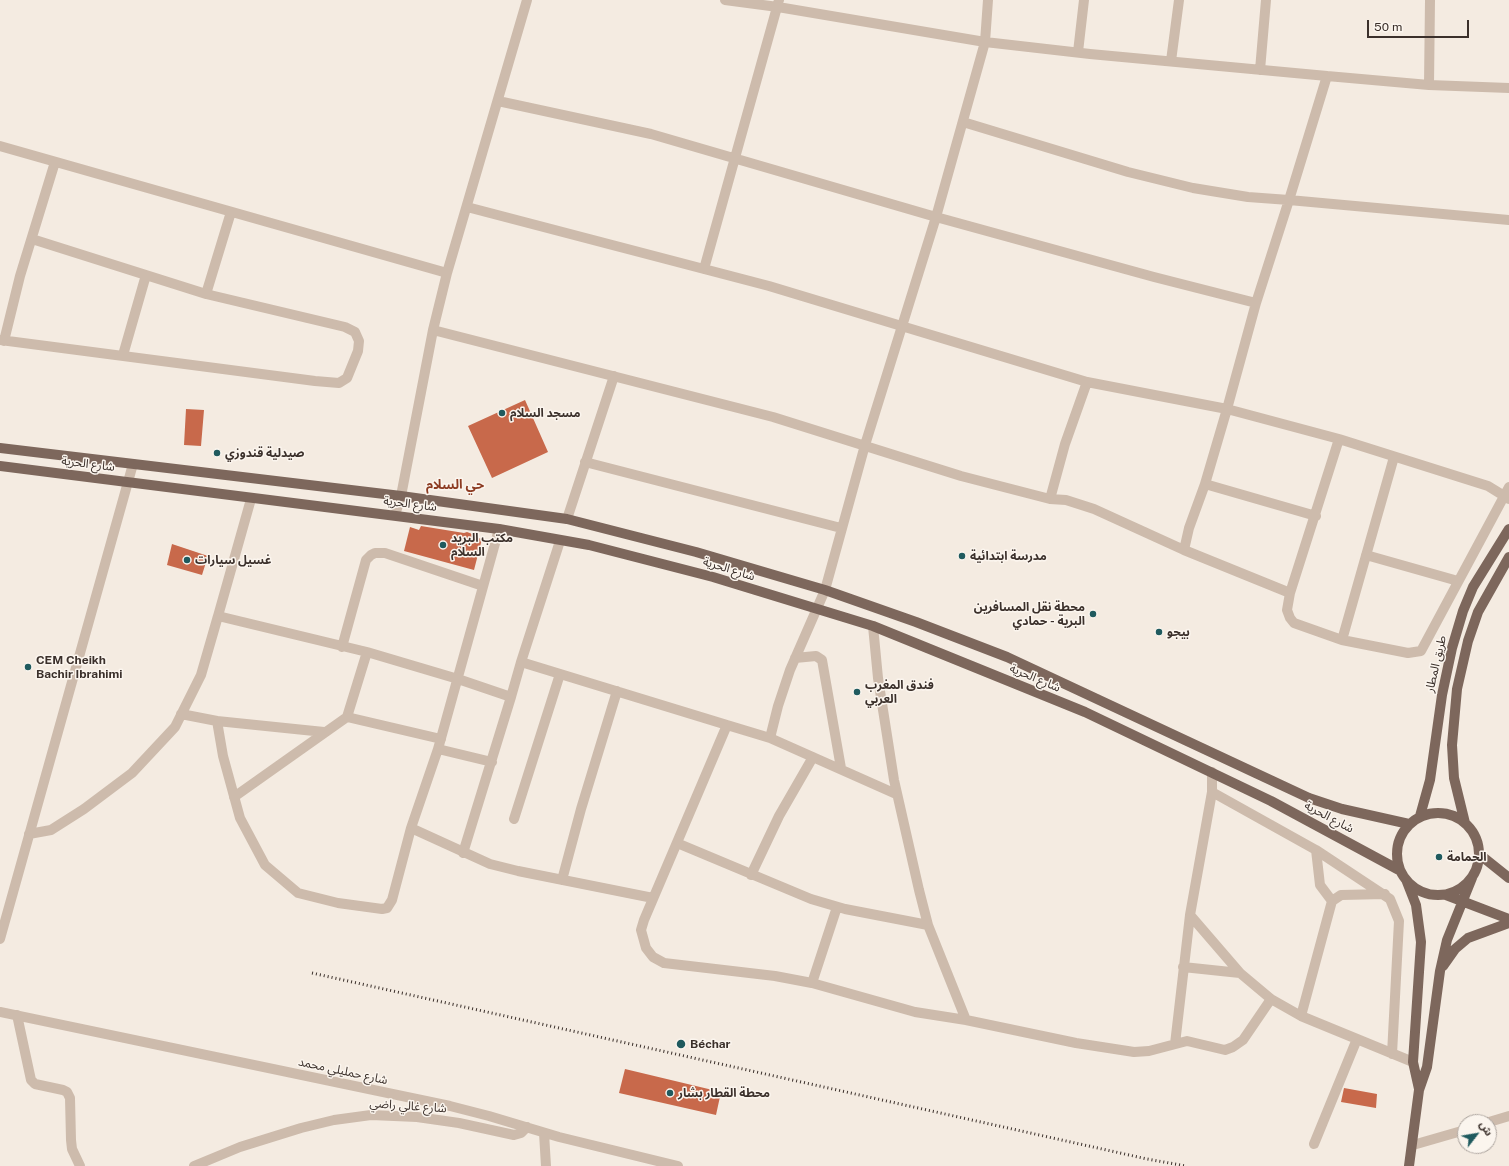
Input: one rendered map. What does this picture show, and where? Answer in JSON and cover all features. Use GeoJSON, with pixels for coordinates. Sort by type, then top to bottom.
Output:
{"type":"FeatureCollection","features":[{"type":"Feature","properties":{"kind":"main road","name":"شارع الحرية"},"geometry":{"type":"LineString","coordinates":[[0,448],[401,496],[567,519],[732,562],[826,590],[916,622],[1006,657],[1309,798],[1348,811],[1409,824]]}},
{"type":"Feature","properties":{"kind":"main road","name":"شارع الحرية"},"geometry":{"type":"LineString","coordinates":[[0,466],[127,481],[251,499],[395,515],[499,529],[589,545],[713,577],[873,626],[1077,709],[1271,801],[1399,870]]}},
{"type":"Feature","properties":{"kind":"main road","name":"طريق المطار"},"geometry":{"type":"LineString","coordinates":[[1420,816],[1430,780],[1442,695],[1452,648],[1461,618],[1473,586],[1509,529]]}},
{"type":"Feature","properties":{"kind":"main road"},"geometry":{"type":"LineString","coordinates":[[1465,823],[1454,778],[1452,745],[1457,689],[1468,641],[1478,612],[1509,557]]}},
{"type":"Feature","properties":{"kind":"main road"},"geometry":{"type":"LineString","coordinates":[[1409,1166],[1413,1145],[1419,1090],[1427,1067],[1440,971],[1447,940],[1477,869],[1479,854],[1477,840],[1465,823],[1455,816],[1444,813],[1432,813],[1420,816],[1409,824],[1401,834],[1397,846],[1399,870],[1414,888],[1435,896],[1446,895],[1456,892],[1472,878]]}},
{"type":"Feature","properties":{"kind":"main road"},"geometry":{"type":"LineString","coordinates":[[1479,854],[1509,878]]}},
{"type":"Feature","properties":{"kind":"main road"},"geometry":{"type":"LineString","coordinates":[[1406,880],[1416,905],[1421,942],[1413,1062],[1419,1090]]}},
{"type":"Feature","properties":{"kind":"main road"},"geometry":{"type":"LineString","coordinates":[[1446,895],[1463,903],[1509,919]]}},
{"type":"Feature","properties":{"kind":"main road"},"geometry":{"type":"LineString","coordinates":[[1440,971],[1455,949],[1468,938],[1509,923]]}},
{"type":"Feature","properties":{"kind":"street"},"geometry":{"type":"LineString","coordinates":[[395,515],[401,496],[433,330],[527,0]]}},
{"type":"Feature","properties":{"kind":"street"},"geometry":{"type":"LineString","coordinates":[[725,0],[779,4],[985,42],[1260,70],[1429,85],[1509,88]]}},
{"type":"Feature","properties":{"kind":"street"},"geometry":{"type":"LineString","coordinates":[[770,738],[778,706],[795,658],[826,590],[841,528],[865,445],[936,217],[985,42],[988,0]]}},
{"type":"Feature","properties":{"kind":"street"},"geometry":{"type":"LineString","coordinates":[[1078,52],[1084,0]]}},
{"type":"Feature","properties":{"kind":"street"},"geometry":{"type":"LineString","coordinates":[[1170,61],[1179,0]]}},
{"type":"Feature","properties":{"kind":"street"},"geometry":{"type":"LineString","coordinates":[[1260,70],[1266,0]]}},
{"type":"Feature","properties":{"kind":"street"},"geometry":{"type":"LineString","coordinates":[[1429,85],[1430,0]]}},
{"type":"Feature","properties":{"kind":"street"},"geometry":{"type":"LineString","coordinates":[[704,269],[779,4]]}},
{"type":"Feature","properties":{"kind":"street"},"geometry":{"type":"LineString","coordinates":[[1184,550],[1189,528],[1205,484],[1227,409],[1256,303],[1327,76]]}},
{"type":"Feature","properties":{"kind":"street"},"geometry":{"type":"LineString","coordinates":[[498,101],[651,134],[936,217],[1154,277],[1256,303]]}},
{"type":"Feature","properties":{"kind":"street"},"geometry":{"type":"LineString","coordinates":[[963,122],[1128,172],[1193,188],[1248,197],[1509,220]]}},
{"type":"Feature","properties":{"kind":"street"},"geometry":{"type":"LineString","coordinates":[[0,146],[448,273]]}},
{"type":"Feature","properties":{"kind":"street"},"geometry":{"type":"LineString","coordinates":[[32,239],[206,294],[345,328],[354,332],[359,340],[358,351],[347,378],[339,383],[2,340],[32,239],[55,162]]}},
{"type":"Feature","properties":{"kind":"street"},"geometry":{"type":"LineString","coordinates":[[467,207],[827,303],[1087,382],[1227,409],[1339,439],[1507,493],[1421,651],[1408,653],[1342,640],[1294,623],[1290,618],[1287,610],[1290,593],[1316,516],[1339,439]]}},
{"type":"Feature","properties":{"kind":"street"},"geometry":{"type":"LineString","coordinates":[[206,294],[231,212]]}},
{"type":"Feature","properties":{"kind":"street"},"geometry":{"type":"LineString","coordinates":[[123,355],[146,275]]}},
{"type":"Feature","properties":{"kind":"street"},"geometry":{"type":"LineString","coordinates":[[433,330],[773,417],[961,476],[1050,499],[1066,500],[1094,509],[1184,550],[1290,593]]}},
{"type":"Feature","properties":{"kind":"street"},"geometry":{"type":"LineString","coordinates":[[567,519],[614,376]]}},
{"type":"Feature","properties":{"kind":"street"},"geometry":{"type":"LineString","coordinates":[[1050,499],[1065,444],[1087,382]]}},
{"type":"Feature","properties":{"kind":"street"},"geometry":{"type":"LineString","coordinates":[[1342,640],[1394,457]]}},
{"type":"Feature","properties":{"kind":"street"},"geometry":{"type":"LineString","coordinates":[[585,462],[841,528]]}},
{"type":"Feature","properties":{"kind":"street"},"geometry":{"type":"LineString","coordinates":[[0,939],[133,464]]}},
{"type":"Feature","properties":{"kind":"street"},"geometry":{"type":"LineString","coordinates":[[1205,484],[1316,516]]}},
{"type":"Feature","properties":{"kind":"street"},"geometry":{"type":"LineString","coordinates":[[29,834],[51,830],[84,809],[132,773],[174,727],[201,675],[251,499]]}},
{"type":"Feature","properties":{"kind":"street"},"geometry":{"type":"LineString","coordinates":[[217,721],[223,756],[240,818],[266,865],[298,893],[338,903],[382,909],[387,908],[392,900],[411,828],[440,744],[499,529]]}},
{"type":"Feature","properties":{"kind":"street"},"geometry":{"type":"LineString","coordinates":[[463,853],[492,762],[521,662],[560,541]]}},
{"type":"Feature","properties":{"kind":"street"},"geometry":{"type":"LineString","coordinates":[[342,647],[366,560],[375,553],[386,553],[483,586]]}},
{"type":"Feature","properties":{"kind":"street"},"geometry":{"type":"LineString","coordinates":[[1366,555],[1458,581]]}},
{"type":"Feature","properties":{"kind":"street"},"geometry":{"type":"LineString","coordinates":[[218,616],[367,652],[458,679],[511,697]]}},
{"type":"Feature","properties":{"kind":"street"},"geometry":{"type":"LineString","coordinates":[[873,626],[878,678],[896,794],[928,925],[966,1020]]}},
{"type":"Feature","properties":{"kind":"street"},"geometry":{"type":"LineString","coordinates":[[234,797],[347,717],[367,652]]}},
{"type":"Feature","properties":{"kind":"street"},"geometry":{"type":"LineString","coordinates":[[795,658],[816,656],[822,660],[841,768]]}},
{"type":"Feature","properties":{"kind":"street"},"geometry":{"type":"LineString","coordinates":[[521,662],[770,738],[841,768],[896,794]]}},
{"type":"Feature","properties":{"kind":"street"},"geometry":{"type":"LineString","coordinates":[[514,819],[560,674]]}},
{"type":"Feature","properties":{"kind":"street"},"geometry":{"type":"LineString","coordinates":[[562,880],[581,809],[617,691]]}},
{"type":"Feature","properties":{"kind":"street"},"geometry":{"type":"LineString","coordinates":[[181,714],[217,721],[324,732]]}},
{"type":"Feature","properties":{"kind":"street"},"geometry":{"type":"LineString","coordinates":[[347,717],[440,744],[492,762]]}},
{"type":"Feature","properties":{"kind":"street"},"geometry":{"type":"LineString","coordinates":[[726,725],[641,930],[646,948],[653,957],[664,963],[775,976],[812,983],[915,1012],[966,1020],[1076,1043],[1134,1052],[1150,1051],[1186,1041],[1225,1050],[1233,1047],[1243,1040],[1271,999]]}},
{"type":"Feature","properties":{"kind":"street"},"geometry":{"type":"LineString","coordinates":[[751,875],[779,816],[813,757]]}},
{"type":"Feature","properties":{"kind":"street"},"geometry":{"type":"LineString","coordinates":[[1176,1044],[1183,967],[1190,915],[1212,792],[1212,772]]}},
{"type":"Feature","properties":{"kind":"street"},"geometry":{"type":"LineString","coordinates":[[1212,792],[1316,850],[1385,894],[1394,907],[1399,921],[1392,1054]]}},
{"type":"Feature","properties":{"kind":"street"},"geometry":{"type":"LineString","coordinates":[[411,828],[490,864],[653,898]]}},
{"type":"Feature","properties":{"kind":"street"},"geometry":{"type":"LineString","coordinates":[[677,843],[810,899],[837,907],[928,925]]}},
{"type":"Feature","properties":{"kind":"street"},"geometry":{"type":"LineString","coordinates":[[1316,850],[1320,885],[1332,901]]}},
{"type":"Feature","properties":{"kind":"street"},"geometry":{"type":"LineString","coordinates":[[1301,1016],[1332,901],[1341,895],[1385,894]]}},
{"type":"Feature","properties":{"kind":"street"},"geometry":{"type":"LineString","coordinates":[[812,983],[837,907]]}},
{"type":"Feature","properties":{"kind":"street"},"geometry":{"type":"LineString","coordinates":[[1190,915],[1240,973],[1271,999],[1301,1016],[1413,1062]]}},
{"type":"Feature","properties":{"kind":"street"},"geometry":{"type":"LineString","coordinates":[[1183,967],[1240,973]]}},
{"type":"Feature","properties":{"kind":"street","name":"شارع حمليلي محمد"},"geometry":{"type":"LineString","coordinates":[[0,1012],[450,1106],[544,1133],[678,1166]]}},
{"type":"Feature","properties":{"kind":"street"},"geometry":{"type":"LineString","coordinates":[[17,1015],[31,1080],[35,1084],[63,1090],[67,1092],[70,1098],[72,1149],[80,1166]]}},
{"type":"Feature","properties":{"kind":"street"},"geometry":{"type":"LineString","coordinates":[[1314,1144],[1357,1039]]}},
{"type":"Feature","properties":{"kind":"street","name":"شارع غالي راضي"},"geometry":{"type":"LineString","coordinates":[[194,1166],[240,1147],[301,1128],[334,1120],[371,1115],[431,1119],[459,1123],[514,1135],[521,1133],[527,1127]]}},
{"type":"Feature","properties":{"kind":"street"},"geometry":{"type":"LineString","coordinates":[[1497,1120],[1509,1116]]}},
{"type":"Feature","properties":{"kind":"street"},"geometry":{"type":"LineString","coordinates":[[1413,1145],[1457,1132]]}},
{"type":"Feature","properties":{"kind":"street"},"geometry":{"type":"LineString","coordinates":[[544,1133],[546,1166]]}},
{"type":"Feature","properties":{"kind":"building"},"geometry":{"type":"Polygon","coordinates":[[[525,400],[548,452],[492,478],[468,426],[525,400]]]}},
{"type":"Feature","properties":{"kind":"building"},"geometry":{"type":"Polygon","coordinates":[[[186,409],[204,410],[201,446],[184,445],[186,409]]]}},
{"type":"Feature","properties":{"kind":"building","name":"مكتب البريد السلام"},"geometry":{"type":"Polygon","coordinates":[[[421,526],[464,533],[467,532],[482,539],[474,570],[404,551],[410,527],[419,530],[421,526]]]}},
{"type":"Feature","properties":{"kind":"building","name":"غسيل سيارات"},"geometry":{"type":"Polygon","coordinates":[[[172,544],[208,556],[202,575],[167,565],[172,544]]]}},
{"type":"Feature","properties":{"kind":"building","name":"محطة القطار بشار"},"geometry":{"type":"Polygon","coordinates":[[[625,1069],[721,1092],[716,1115],[619,1093],[625,1069]]]}},
{"type":"Feature","properties":{"kind":"building"},"geometry":{"type":"Polygon","coordinates":[[[1344,1088],[1377,1094],[1376,1108],[1341,1102],[1344,1088]]]}},
{"type":"Feature","properties":{"kind":"railway"},"geometry":{"type":"LineString","coordinates":[[312,973],[1147,1159],[1186,1166]]}},
{"type":"Feature","properties":{"kind":"place","name":"مسجد السلام"},"geometry":{"type":"Point","coordinates":[502,413]}},
{"type":"Feature","properties":{"kind":"place","name":"صيدلية قندوزي"},"geometry":{"type":"Point","coordinates":[217,453]}},
{"type":"Feature","properties":{"kind":"place","name":"مكتب البريد السلام"},"geometry":{"type":"Point","coordinates":[443,545]}},
{"type":"Feature","properties":{"kind":"place","name":"مدرسة ابتدائية"},"geometry":{"type":"Point","coordinates":[962,556]}},
{"type":"Feature","properties":{"kind":"place","name":"غسيل سيارات"},"geometry":{"type":"Point","coordinates":[187,560]}},
{"type":"Feature","properties":{"kind":"place","name":"محطة نقل المسافرين البرية - حمادي"},"geometry":{"type":"Point","coordinates":[1093,614]}},
{"type":"Feature","properties":{"kind":"place","name":"بيجو"},"geometry":{"type":"Point","coordinates":[1159,632]}},
{"type":"Feature","properties":{"kind":"place","name":"CEM Cheikh Bachir Ibrahimi"},"geometry":{"type":"Point","coordinates":[28,667]}},
{"type":"Feature","properties":{"kind":"place","name":"فندق المغرب العربي"},"geometry":{"type":"Point","coordinates":[857,692]}},
{"type":"Feature","properties":{"kind":"place","name":"الحمامة"},"geometry":{"type":"Point","coordinates":[1439,857]}},
{"type":"Feature","properties":{"kind":"place","name":"Béchar"},"geometry":{"type":"Point","coordinates":[681,1044]}},
{"type":"Feature","properties":{"kind":"place","name":"محطة القطار بشار"},"geometry":{"type":"Point","coordinates":[670,1093]}},
{"type":"Feature","properties":{"kind":"district","name":"حي السلام"},"geometry":{"type":"Point","coordinates":[455,485]}}]}
